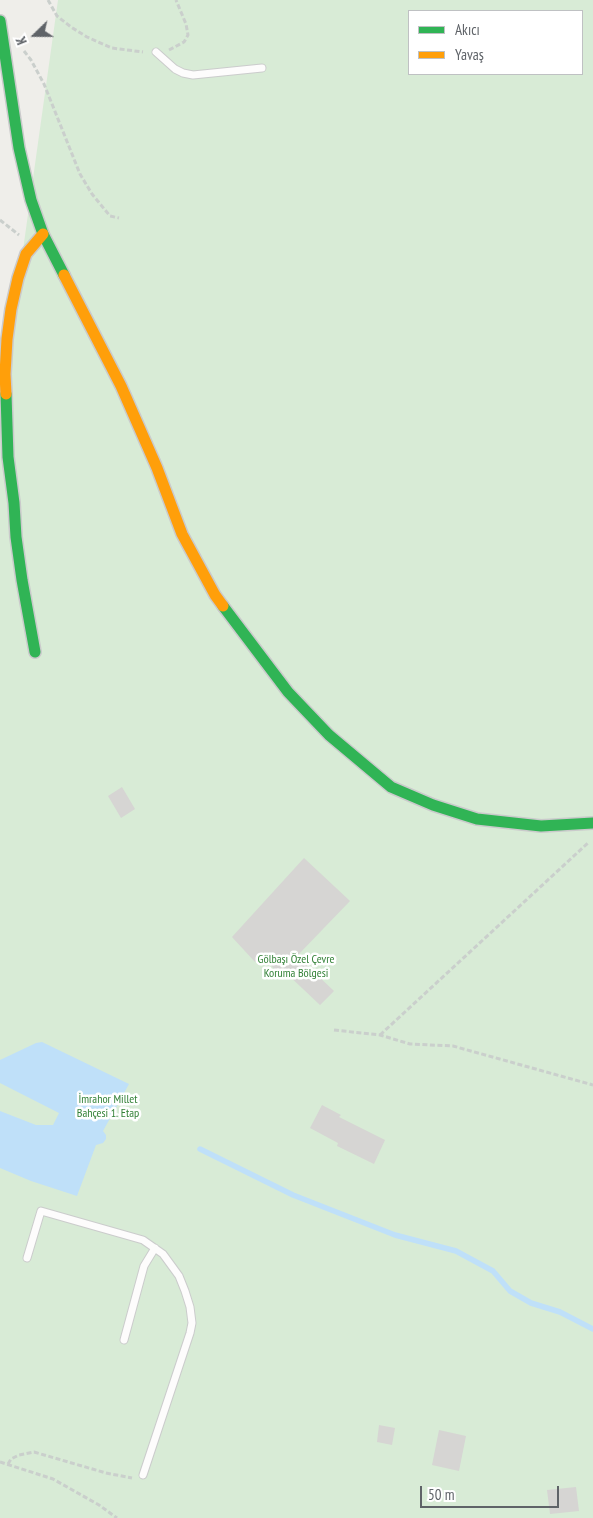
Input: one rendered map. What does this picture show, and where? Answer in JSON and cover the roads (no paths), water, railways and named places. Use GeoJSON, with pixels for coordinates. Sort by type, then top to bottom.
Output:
{"type":"FeatureCollection","features":[{"type":"Feature","properties":{"kind":"street"},"geometry":{"type":"LineString","coordinates":[[0,21],[19,148],[31,200],[43,234],[121,386],[157,468],[182,534],[216,595],[245,638],[288,692],[329,736],[392,787],[433,806],[477,819],[541,826],[593,823]]}},
{"type":"Feature","properties":{"kind":"street"},"geometry":{"type":"LineString","coordinates":[[35,652],[16,537],[8,458],[5,374],[9,324],[18,278],[26,254],[43,234]]}},
{"type":"Feature","properties":{"kind":"lane"},"geometry":{"type":"LineString","coordinates":[[156,52],[175,68],[193,76],[262,68]]}},
{"type":"Feature","properties":{"kind":"lane"},"geometry":{"type":"LineString","coordinates":[[27,1258],[41,1211],[143,1240],[169,1261],[183,1283],[190,1307],[192,1323],[190,1333],[143,1475]]}},
{"type":"Feature","properties":{"kind":"lane"},"geometry":{"type":"LineString","coordinates":[[124,1340],[144,1266],[155,1248]]}},
{"type":"Feature","properties":{"kind":"water"},"geometry":{"type":"Polygon","coordinates":[[[42,1042],[129,1084],[103,1131],[106,1139],[103,1143],[96,1145],[77,1196],[31,1181],[0,1168],[0,1111],[36,1125],[53,1125],[59,1113],[0,1083],[0,1060],[42,1042]]]}},
{"type":"Feature","properties":{"kind":"waterway"},"geometry":{"type":"LineString","coordinates":[[200,1149],[293,1195],[395,1235],[456,1251],[493,1271],[510,1291],[531,1303],[560,1312],[593,1329]]}},
{"type":"Feature","properties":{"kind":"park label","name":"Gölbaşı Özel Çevre Koruma Bölgesi"},"geometry":{"type":"Point","coordinates":[296,967]}},
{"type":"Feature","properties":{"kind":"park label","name":"İmrahor Millet Bahçesi 1. Etap"},"geometry":{"type":"Point","coordinates":[108,1107]}}]}
